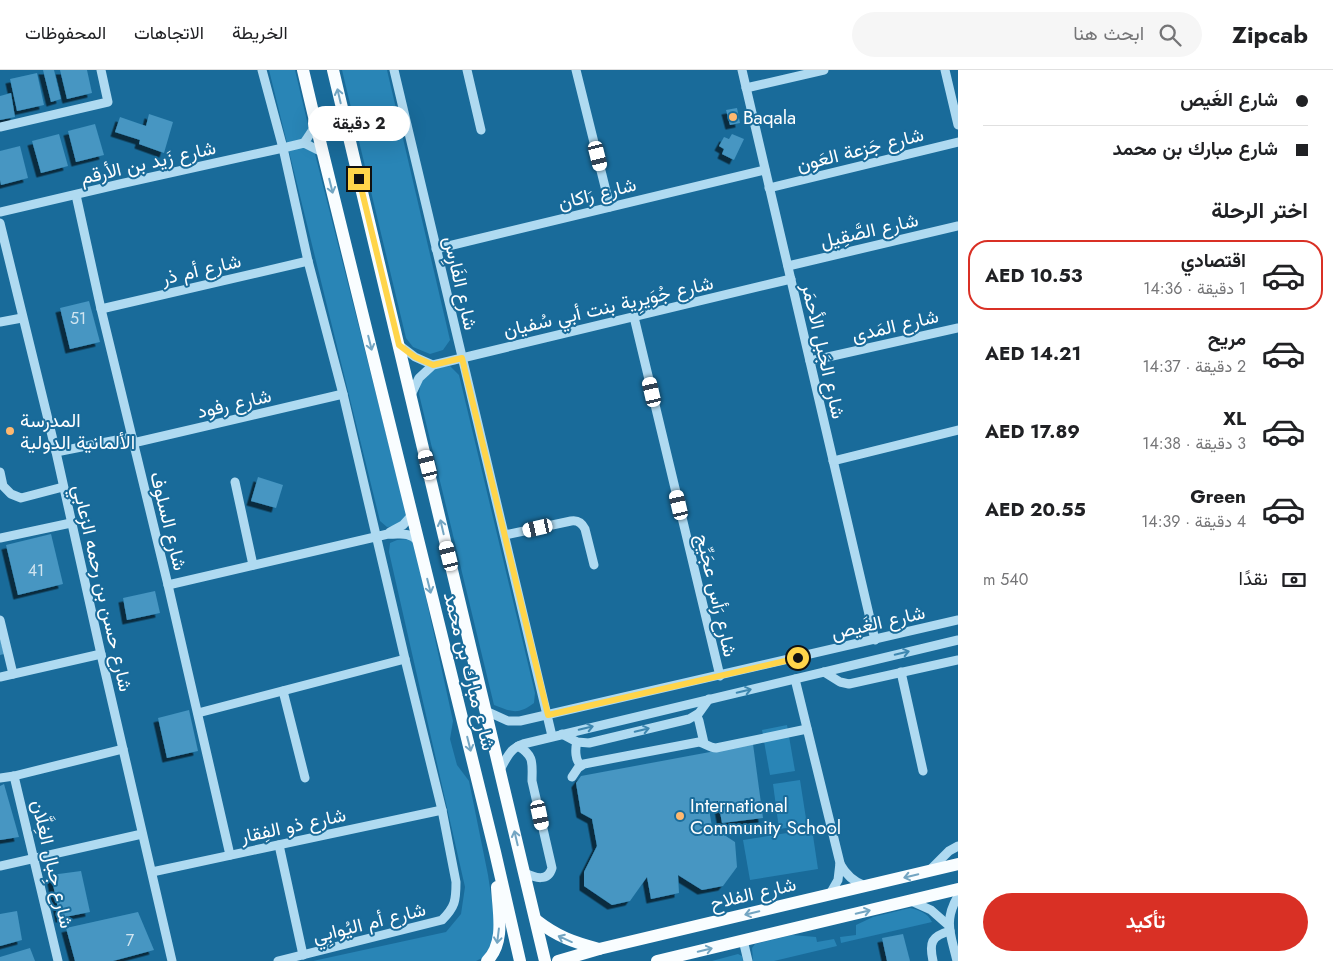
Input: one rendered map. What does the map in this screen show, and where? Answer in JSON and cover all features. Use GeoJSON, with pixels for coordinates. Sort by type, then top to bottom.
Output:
{"type":"FeatureCollection","features":[{"type":"Feature","properties":{"kind":"main road","name":"شارع مبارك بن محمد"},"geometry":{"type":"LineString","coordinates":[[303,70],[495,852],[520,961]]}},
{"type":"Feature","properties":{"kind":"main road","name":"شارع مبارك بن محمد"},"geometry":{"type":"LineString","coordinates":[[333,70],[545,961]]}},
{"type":"Feature","properties":{"kind":"main road"},"geometry":{"type":"LineString","coordinates":[[487,961],[497,946],[500,932],[495,852]]}},
{"type":"Feature","properties":{"kind":"main road","name":"شارع الفلاح"},"geometry":{"type":"LineString","coordinates":[[558,961],[958,864]]}},
{"type":"Feature","properties":{"kind":"main road"},"geometry":{"type":"LineString","coordinates":[[657,961],[958,889]]}},
{"type":"Feature","properties":{"kind":"main road"},"geometry":{"type":"LineString","coordinates":[[536,920],[562,938],[599,950]]}},
{"type":"Feature","properties":{"kind":"street"},"geometry":{"type":"LineString","coordinates":[[0,127],[108,102],[101,70]]}},
{"type":"Feature","properties":{"kind":"street","name":"شارع أم اليُوابِي"},"geometry":{"type":"LineString","coordinates":[[262,70],[283,148],[308,261],[343,394],[442,810],[456,882],[456,894],[452,910],[442,920],[278,961]]}},
{"type":"Feature","properties":{"kind":"street","name":"شارع الفَارِس"},"geometry":{"type":"LineString","coordinates":[[394,70],[552,736]]}},
{"type":"Feature","properties":{"kind":"street"},"geometry":{"type":"LineString","coordinates":[[467,70],[481,130]]}},
{"type":"Feature","properties":{"kind":"street"},"geometry":{"type":"LineString","coordinates":[[576,70],[610,207]]}},
{"type":"Feature","properties":{"kind":"street","name":"شارع الجَبل الأحمَر"},"geometry":{"type":"LineString","coordinates":[[742,70],[875,640]]}},
{"type":"Feature","properties":{"kind":"street"},"geometry":{"type":"LineString","coordinates":[[746,88],[824,70]]}},
{"type":"Feature","properties":{"kind":"street"},"geometry":{"type":"LineString","coordinates":[[945,70],[958,125]]}},
{"type":"Feature","properties":{"kind":"street"},"geometry":{"type":"LineString","coordinates":[[316,125],[304,142],[322,152]]}},
{"type":"Feature","properties":{"kind":"street","name":"شارع زَيد بن الأرقم"},"geometry":{"type":"LineString","coordinates":[[0,212],[304,142]]}},
{"type":"Feature","properties":{"kind":"street","name":"شارع جَزعة العَون"},"geometry":{"type":"LineString","coordinates":[[770,188],[958,142]]}},
{"type":"Feature","properties":{"kind":"street","name":"شارع رَاكان"},"geometry":{"type":"LineString","coordinates":[[436,249],[765,170]]}},
{"type":"Feature","properties":{"kind":"street","name":"شارع السلوف"},"geometry":{"type":"LineString","coordinates":[[76,195],[101,309],[168,585],[230,855]]}},
{"type":"Feature","properties":{"kind":"street","name":"شارع حسن بن رحمه الزعابي"},"geometry":{"type":"LineString","coordinates":[[0,223],[56,452],[172,961]]}},
{"type":"Feature","properties":{"kind":"street","name":"شارع الصَّقِيل"},"geometry":{"type":"LineString","coordinates":[[788,266],[958,226]]}},
{"type":"Feature","properties":{"kind":"street","name":"شارع أم ذر"},"geometry":{"type":"LineString","coordinates":[[101,309],[308,261]]}},
{"type":"Feature","properties":{"kind":"street","name":"شارع جُوَيرِية بنت أبي سُفيان"},"geometry":{"type":"LineString","coordinates":[[433,365],[791,279]]}},
{"type":"Feature","properties":{"kind":"street","name":"شارع رَأس عجَيِّج"},"geometry":{"type":"LineString","coordinates":[[634,317],[720,676]]}},
{"type":"Feature","properties":{"kind":"street"},"geometry":{"type":"LineString","coordinates":[[0,322],[22,318]]}},
{"type":"Feature","properties":{"kind":"street","name":"شارع المَدى"},"geometry":{"type":"LineString","coordinates":[[810,361],[958,328]]}},
{"type":"Feature","properties":{"kind":"street"},"geometry":{"type":"LineString","coordinates":[[399,345],[415,357],[433,365],[420,378],[411,395]]}},
{"type":"Feature","properties":{"kind":"street","name":"شارع رفود"},"geometry":{"type":"LineString","coordinates":[[56,452],[133,440],[343,394]]}},
{"type":"Feature","properties":{"kind":"street"},"geometry":{"type":"LineString","coordinates":[[833,461],[958,430]]}},
{"type":"Feature","properties":{"kind":"street"},"geometry":{"type":"LineString","coordinates":[[0,472],[3,486],[11,494],[21,498],[63,487]]}},
{"type":"Feature","properties":{"kind":"street"},"geometry":{"type":"LineString","coordinates":[[235,482],[253,565]]}},
{"type":"Feature","properties":{"kind":"street"},"geometry":{"type":"LineString","coordinates":[[388,534],[403,525],[412,516]]}},
{"type":"Feature","properties":{"kind":"street"},"geometry":{"type":"LineString","coordinates":[[505,535],[570,520],[578,521],[585,529],[594,565]]}},
{"type":"Feature","properties":{"kind":"street"},"geometry":{"type":"LineString","coordinates":[[0,538],[71,523]]}},
{"type":"Feature","properties":{"kind":"street"},"geometry":{"type":"LineString","coordinates":[[168,585],[376,536],[406,534],[411,535],[418,541]]}},
{"type":"Feature","properties":{"kind":"street"},"geometry":{"type":"LineString","coordinates":[[0,620],[13,674]]}},
{"type":"Feature","properties":{"kind":"street","name":"شارع الغَيص"},"geometry":{"type":"LineString","coordinates":[[486,711],[502,719],[520,722],[958,620]]}},
{"type":"Feature","properties":{"kind":"street","name":"شارع الغَيص"},"geometry":{"type":"LineString","coordinates":[[518,746],[552,736],[958,640]]}},
{"type":"Feature","properties":{"kind":"street"},"geometry":{"type":"LineString","coordinates":[[0,678],[101,654]]}},
{"type":"Feature","properties":{"kind":"street"},"geometry":{"type":"LineString","coordinates":[[198,713],[405,659]]}},
{"type":"Feature","properties":{"kind":"street"},"geometry":{"type":"LineString","coordinates":[[824,672],[846,684],[958,660]]}},
{"type":"Feature","properties":{"kind":"street"},"geometry":{"type":"LineString","coordinates":[[901,672],[922,771]]}},
{"type":"Feature","properties":{"kind":"street"},"geometry":{"type":"LineString","coordinates":[[795,679],[840,863],[850,877],[865,886]]}},
{"type":"Feature","properties":{"kind":"street"},"geometry":{"type":"LineString","coordinates":[[283,692],[305,778]]}},
{"type":"Feature","properties":{"kind":"street"},"geometry":{"type":"LineString","coordinates":[[562,734],[577,742],[589,743],[689,719],[697,716],[702,711],[709,699]]}},
{"type":"Feature","properties":{"kind":"street"},"geometry":{"type":"LineString","coordinates":[[697,716],[704,743]]}},
{"type":"Feature","properties":{"kind":"street"},"geometry":{"type":"LineString","coordinates":[[572,777],[574,772],[584,764],[699,742],[716,748],[808,729]]}},
{"type":"Feature","properties":{"kind":"street"},"geometry":{"type":"LineString","coordinates":[[577,742],[577,762],[581,766]]}},
{"type":"Feature","properties":{"kind":"street"},"geometry":{"type":"LineString","coordinates":[[500,770],[510,752],[518,746],[526,751],[531,758],[533,768],[532,781],[552,868],[550,874],[545,877],[534,877],[525,873]]}},
{"type":"Feature","properties":{"kind":"street"},"geometry":{"type":"LineString","coordinates":[[0,778],[123,749]]}},
{"type":"Feature","properties":{"kind":"street","name":"شارع جِبال الغِلَّان"},"geometry":{"type":"LineString","coordinates":[[14,776],[58,961]]}},
{"type":"Feature","properties":{"kind":"street","name":"شارع ذو الفِقار"},"geometry":{"type":"LineString","coordinates":[[152,872],[442,810]]}},
{"type":"Feature","properties":{"kind":"street"},"geometry":{"type":"LineString","coordinates":[[0,866],[142,834]]}},
{"type":"Feature","properties":{"kind":"street"},"geometry":{"type":"LineString","coordinates":[[279,845],[303,955]]}},
{"type":"Feature","properties":{"kind":"street"},"geometry":{"type":"LineString","coordinates":[[930,871],[949,851],[958,846]]}},
{"type":"Feature","properties":{"kind":"street"},"geometry":{"type":"LineString","coordinates":[[830,894],[838,880],[840,863]]}},
{"type":"Feature","properties":{"kind":"street"},"geometry":{"type":"LineString","coordinates":[[957,961],[949,928],[950,914],[958,896]]}},
{"type":"Feature","properties":{"kind":"street"},"geometry":{"type":"LineString","coordinates":[[910,901],[931,910],[949,928]]}},
{"type":"Feature","properties":{"kind":"street"},"geometry":{"type":"LineString","coordinates":[[933,961],[931,950],[934,939],[949,928]]}},
{"type":"Feature","properties":{"kind":"street"},"geometry":{"type":"LineString","coordinates":[[743,940],[748,961]]}},
{"type":"Feature","properties":{"kind":"shaded area"},"geometry":{"type":"Polygon","coordinates":[[[269,70],[295,70],[407,516],[397,526],[387,527],[380,521],[269,70]]]}},
{"type":"Feature","properties":{"kind":"shaded area"},"geometry":{"type":"Polygon","coordinates":[[[342,70],[387,70],[450,340],[443,350],[430,354],[413,347],[406,338],[342,70]]]}},
{"type":"Feature","properties":{"kind":"shaded area"},"geometry":{"type":"Polygon","coordinates":[[[450,366],[459,375],[535,693],[534,703],[519,711],[510,711],[494,705],[419,394],[421,379],[436,368],[450,366]]]}},
{"type":"Feature","properties":{"kind":"shaded area"},"geometry":{"type":"Polygon","coordinates":[[[408,539],[414,543],[453,721],[450,739],[457,765],[469,781],[488,875],[496,928],[495,939],[484,957],[476,961],[313,961],[446,932],[461,914],[465,887],[389,552],[390,543],[408,539]]]}},
{"type":"Feature","properties":{"kind":"shaded area"},"geometry":{"type":"Polygon","coordinates":[[[787,725],[795,771],[770,775],[762,730],[787,725]]]}},
{"type":"Feature","properties":{"kind":"shaded area"},"geometry":{"type":"Polygon","coordinates":[[[800,780],[807,825],[779,829],[773,784],[800,780]]]}},
{"type":"Feature","properties":{"kind":"shaded area"},"geometry":{"type":"Polygon","coordinates":[[[812,829],[818,869],[750,880],[743,840],[812,829]]]}},
{"type":"Feature","properties":{"kind":"shaded area"},"geometry":{"type":"Polygon","coordinates":[[[910,908],[926,914],[932,922],[841,943],[840,937],[856,935],[856,925],[873,917],[910,908]]]}},
{"type":"Feature","properties":{"kind":"shaded area"},"geometry":{"type":"Polygon","coordinates":[[[792,935],[816,937],[817,942],[834,939],[837,946],[774,961],[753,961],[752,948],[755,944],[792,935]]]}},
{"type":"Feature","properties":{"kind":"shaded area"},"geometry":{"type":"Polygon","coordinates":[[[738,954],[742,956],[743,961],[712,961],[738,954]]]}},
{"type":"Feature","properties":{"kind":"building"},"geometry":{"type":"Polygon","coordinates":[[[43,70],[54,70],[61,99],[51,102],[43,70]]]}},
{"type":"Feature","properties":{"kind":"building"},"geometry":{"type":"Polygon","coordinates":[[[60,70],[87,70],[92,93],[67,99],[60,70]]]}},
{"type":"Feature","properties":{"kind":"building"},"geometry":{"type":"Polygon","coordinates":[[[37,73],[44,105],[17,111],[10,79],[37,73]]]}},
{"type":"Feature","properties":{"kind":"building"},"geometry":{"type":"Polygon","coordinates":[[[11,93],[15,117],[0,120],[0,96],[11,93]]]}},
{"type":"Feature","properties":{"kind":"building","name":"Baqala"},"geometry":{"type":"Polygon","coordinates":[[[737,108],[740,123],[730,125],[726,110],[737,108]]]}},
{"type":"Feature","properties":{"kind":"building"},"geometry":{"type":"Polygon","coordinates":[[[149,114],[173,122],[164,153],[139,144],[140,140],[115,132],[120,117],[146,126],[149,114]]]}},
{"type":"Feature","properties":{"kind":"building"},"geometry":{"type":"Polygon","coordinates":[[[95,124],[104,155],[76,162],[68,131],[95,124]]]}},
{"type":"Feature","properties":{"kind":"building"},"geometry":{"type":"Polygon","coordinates":[[[59,134],[68,166],[41,173],[32,141],[59,134]]]}},
{"type":"Feature","properties":{"kind":"building"},"geometry":{"type":"Polygon","coordinates":[[[732,134],[744,139],[734,160],[722,154],[724,149],[719,146],[724,137],[729,139],[732,134]]]}},
{"type":"Feature","properties":{"kind":"building"},"geometry":{"type":"Polygon","coordinates":[[[20,146],[28,178],[1,185],[0,151],[20,146]]]}},
{"type":"Feature","properties":{"kind":"building"},"geometry":{"type":"Polygon","coordinates":[[[89,301],[100,342],[70,349],[60,308],[89,301]]]}},
{"type":"Feature","properties":{"kind":"building"},"geometry":{"type":"Polygon","coordinates":[[[258,477],[283,485],[276,508],[251,501],[258,477]]]}},
{"type":"Feature","properties":{"kind":"building"},"geometry":{"type":"Polygon","coordinates":[[[51,534],[63,584],[18,595],[6,545],[51,534]]]}},
{"type":"Feature","properties":{"kind":"building"},"geometry":{"type":"Polygon","coordinates":[[[155,591],[160,613],[127,620],[123,598],[155,591]]]}},
{"type":"Feature","properties":{"kind":"building"},"geometry":{"type":"Polygon","coordinates":[[[0,638],[4,654],[0,655],[0,638]]]}},
{"type":"Feature","properties":{"kind":"building"},"geometry":{"type":"Polygon","coordinates":[[[189,710],[198,751],[167,758],[158,718],[189,710]]]}},
{"type":"Feature","properties":{"kind":"building"},"geometry":{"type":"Polygon","coordinates":[[[753,744],[763,818],[722,823],[718,801],[708,803],[712,827],[735,842],[737,867],[723,886],[702,890],[678,875],[679,893],[651,899],[647,877],[630,901],[612,905],[584,886],[584,872],[597,846],[592,819],[581,813],[576,783],[581,776],[753,744]]]}},
{"type":"Feature","properties":{"kind":"building"},"geometry":{"type":"Polygon","coordinates":[[[4,784],[19,837],[0,840],[0,786],[4,784]]]}},
{"type":"Feature","properties":{"kind":"building"},"geometry":{"type":"Polygon","coordinates":[[[81,871],[90,912],[60,918],[51,875],[81,871]]]}},
{"type":"Feature","properties":{"kind":"building"},"geometry":{"type":"Polygon","coordinates":[[[17,911],[22,940],[0,946],[0,914],[17,911]]]}},
{"type":"Feature","properties":{"kind":"building"},"geometry":{"type":"Polygon","coordinates":[[[138,912],[154,950],[113,961],[75,961],[66,928],[138,912]]]}},
{"type":"Feature","properties":{"kind":"building"},"geometry":{"type":"Polygon","coordinates":[[[903,934],[910,961],[887,961],[882,938],[903,934]]]}},
{"type":"Feature","properties":{"kind":"building"},"geometry":{"type":"Polygon","coordinates":[[[30,948],[35,961],[0,961],[0,957],[30,948]]]}},
{"type":"Feature","properties":{"kind":"place","name":"Baqala"},"geometry":{"type":"Point","coordinates":[733,117]}},
{"type":"Feature","properties":{"kind":"place","name":"المدرسة الألمانية الدولية"},"geometry":{"type":"Point","coordinates":[10,431]}},
{"type":"Feature","properties":{"kind":"place","name":"International Community School"},"geometry":{"type":"Point","coordinates":[680,816]}},
{"type":"Feature","properties":{"kind":"route"},"geometry":{"type":"LineString","coordinates":[[359,179],[399,345],[415,357],[433,365],[462,358],[548,715],[798,658]]}}]}
